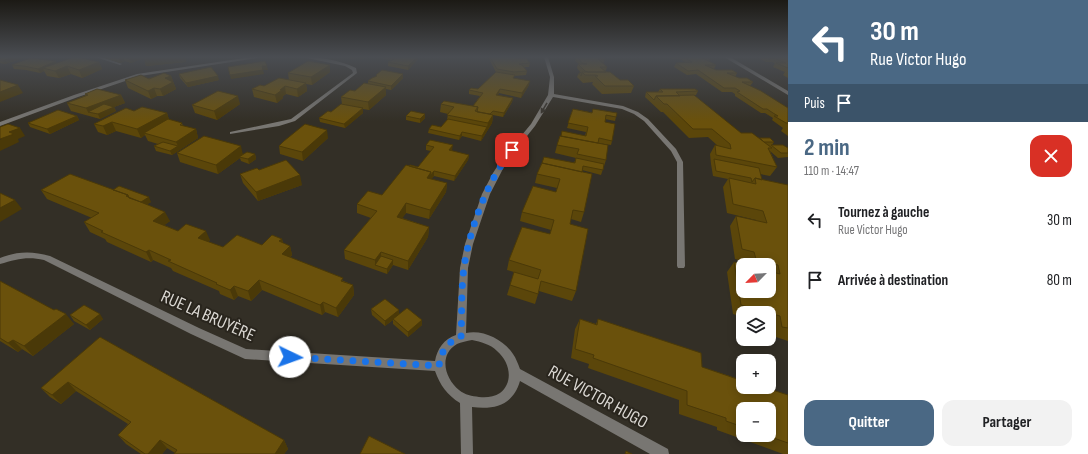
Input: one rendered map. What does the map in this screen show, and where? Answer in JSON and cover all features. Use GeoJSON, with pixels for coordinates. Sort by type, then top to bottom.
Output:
{"type":"FeatureCollection","features":[{"type":"Feature","properties":{"kind":"street"},"geometry":{"type":"LineString","coordinates":[[0,124],[132,78]]}},
{"type":"Feature","properties":{"kind":"street"},"geometry":{"type":"LineString","coordinates":[[232,133],[292,120],[348,78]]}},
{"type":"Feature","properties":{"kind":"street"},"geometry":{"type":"LineString","coordinates":[[461,337],[464,268],[469,244],[486,194],[504,160],[533,125],[551,95],[552,78]]}},
{"type":"Feature","properties":{"kind":"street"},"geometry":{"type":"LineString","coordinates":[[762,78],[788,93]]}},
{"type":"Feature","properties":{"kind":"street"},"geometry":{"type":"LineString","coordinates":[[551,95],[623,108],[636,113],[646,120],[674,150],[680,162],[681,266]]}},
{"type":"Feature","properties":{"kind":"street","name":"RUE LA BRUYÈRE"},"geometry":{"type":"LineString","coordinates":[[0,261],[15,255],[32,253],[47,258],[245,354],[439,366]]}},
{"type":"Feature","properties":{"kind":"street"},"geometry":{"type":"LineString","coordinates":[[461,337],[483,337],[498,344],[510,357],[515,372],[512,388],[499,400],[480,404],[459,398],[445,384],[439,366],[442,353],[445,348],[455,339],[461,337]]}},
{"type":"Feature","properties":{"kind":"street","name":"RUE VICTOR HUGO"},"geometry":{"type":"LineString","coordinates":[[515,372],[664,454]]}},
{"type":"Feature","properties":{"kind":"street"},"geometry":{"type":"LineString","coordinates":[[466,400],[467,454]]}},
{"type":"Feature","properties":{"kind":"building"},"geometry":{"type":"Polygon","coordinates":[[[131,78],[165,78],[173,82],[160,89],[154,88],[148,91],[125,80],[131,78]]]}},
{"type":"Feature","properties":{"kind":"building"},"geometry":{"type":"Polygon","coordinates":[[[182,78],[208,78],[186,83],[182,78]]]}},
{"type":"Feature","properties":{"kind":"building"},"geometry":{"type":"Polygon","coordinates":[[[279,78],[306,83],[297,89],[285,86],[275,95],[252,89],[260,85],[264,86],[279,78]]]}},
{"type":"Feature","properties":{"kind":"building"},"geometry":{"type":"Polygon","coordinates":[[[372,78],[399,78],[391,86],[368,81],[372,78]]]}},
{"type":"Feature","properties":{"kind":"building"},"geometry":{"type":"Polygon","coordinates":[[[489,78],[514,78],[530,81],[522,93],[500,89],[496,95],[513,98],[504,113],[493,111],[490,114],[477,112],[478,107],[473,106],[483,93],[469,90],[471,88],[478,89],[489,78]]]}},
{"type":"Feature","properties":{"kind":"building"},"geometry":{"type":"Polygon","coordinates":[[[597,78],[618,78],[620,80],[628,80],[634,86],[605,86],[597,78]]]}},
{"type":"Feature","properties":{"kind":"building"},"geometry":{"type":"Polygon","coordinates":[[[710,78],[747,78],[753,82],[742,82],[761,91],[788,108],[788,123],[774,116],[778,116],[767,109],[763,109],[737,92],[740,91],[735,88],[724,88],[710,78]]]}},
{"type":"Feature","properties":{"kind":"building"},"geometry":{"type":"Polygon","coordinates":[[[0,80],[18,85],[0,92],[0,80]]]}},
{"type":"Feature","properties":{"kind":"building"},"geometry":{"type":"Polygon","coordinates":[[[364,83],[386,87],[368,102],[341,97],[350,90],[355,91],[364,83]]]}},
{"type":"Feature","properties":{"kind":"building"},"geometry":{"type":"Polygon","coordinates":[[[97,89],[121,95],[86,108],[67,103],[88,95],[85,94],[97,89]]]}},
{"type":"Feature","properties":{"kind":"building"},"geometry":{"type":"Polygon","coordinates":[[[660,89],[695,89],[698,91],[676,92],[680,96],[656,96],[654,100],[646,92],[663,92],[660,89]]]}},
{"type":"Feature","properties":{"kind":"building"},"geometry":{"type":"Polygon","coordinates":[[[218,91],[238,96],[214,111],[192,105],[218,91]]]}},
{"type":"Feature","properties":{"kind":"building"},"geometry":{"type":"Polygon","coordinates":[[[694,95],[741,133],[752,133],[772,148],[768,148],[777,167],[716,155],[715,145],[731,149],[730,144],[712,129],[693,129],[667,104],[664,104],[656,96],[694,95]]]}},
{"type":"Feature","properties":{"kind":"building"},"geometry":{"type":"Polygon","coordinates":[[[444,101],[478,107],[475,111],[493,115],[488,123],[447,115],[454,107],[441,104],[444,101]]]}},
{"type":"Feature","properties":{"kind":"building"},"geometry":{"type":"Polygon","coordinates":[[[104,104],[114,107],[98,114],[88,112],[104,104]]]}},
{"type":"Feature","properties":{"kind":"building"},"geometry":{"type":"Polygon","coordinates":[[[341,104],[363,108],[344,124],[319,118],[328,111],[331,112],[341,104]]]}},
{"type":"Feature","properties":{"kind":"building"},"geometry":{"type":"Polygon","coordinates":[[[142,107],[167,113],[137,129],[112,122],[103,126],[94,124],[126,108],[134,111],[142,107]]]}},
{"type":"Feature","properties":{"kind":"building"},"geometry":{"type":"Polygon","coordinates":[[[573,109],[592,113],[593,109],[617,113],[616,117],[606,115],[605,122],[615,124],[612,141],[599,138],[598,143],[561,136],[562,131],[586,136],[588,127],[568,123],[573,109]]]}},
{"type":"Feature","properties":{"kind":"building"},"geometry":{"type":"Polygon","coordinates":[[[58,110],[77,116],[47,129],[28,123],[58,110]]]}},
{"type":"Feature","properties":{"kind":"building"},"geometry":{"type":"Polygon","coordinates":[[[411,111],[425,114],[420,119],[406,116],[411,111]]]}},
{"type":"Feature","properties":{"kind":"building"},"geometry":{"type":"Polygon","coordinates":[[[168,119],[182,123],[180,125],[196,129],[176,142],[144,133],[168,119]]]}},
{"type":"Feature","properties":{"kind":"building"},"geometry":{"type":"Polygon","coordinates":[[[448,119],[487,127],[482,136],[462,132],[460,136],[429,129],[432,125],[441,127],[448,119]]]}},
{"type":"Feature","properties":{"kind":"building"},"geometry":{"type":"Polygon","coordinates":[[[8,124],[20,128],[9,132],[14,134],[0,139],[0,127],[8,124]]]}},
{"type":"Feature","properties":{"kind":"building"},"geometry":{"type":"Polygon","coordinates":[[[305,124],[327,130],[302,152],[279,146],[284,141],[305,124]]]}},
{"type":"Feature","properties":{"kind":"building"},"geometry":{"type":"Polygon","coordinates":[[[204,136],[241,146],[216,165],[177,153],[204,136]]]}},
{"type":"Feature","properties":{"kind":"building"},"geometry":{"type":"Polygon","coordinates":[[[560,136],[608,145],[606,160],[577,154],[579,149],[557,145],[560,136]]]}},
{"type":"Feature","properties":{"kind":"building"},"geometry":{"type":"Polygon","coordinates":[[[760,138],[770,138],[774,142],[764,142],[760,138]]]}},
{"type":"Feature","properties":{"kind":"building"},"geometry":{"type":"Polygon","coordinates":[[[430,140],[453,145],[449,150],[469,155],[455,176],[434,171],[430,176],[431,172],[409,166],[418,167],[434,147],[426,145],[430,140]]]}},
{"type":"Feature","properties":{"kind":"building"},"geometry":{"type":"Polygon","coordinates":[[[163,142],[178,146],[170,151],[154,146],[163,142]]]}},
{"type":"Feature","properties":{"kind":"building"},"geometry":{"type":"Polygon","coordinates":[[[771,145],[783,145],[788,148],[788,153],[781,153],[771,145]]]}},
{"type":"Feature","properties":{"kind":"building"},"geometry":{"type":"Polygon","coordinates":[[[247,152],[255,154],[248,159],[239,157],[247,152]]]}},
{"type":"Feature","properties":{"kind":"building"},"geometry":{"type":"Polygon","coordinates":[[[544,157],[575,163],[576,158],[604,164],[603,170],[583,166],[582,172],[542,163],[544,157]]]}},
{"type":"Feature","properties":{"kind":"building"},"geometry":{"type":"Polygon","coordinates":[[[714,159],[759,168],[762,180],[755,178],[752,182],[751,178],[716,171],[714,159]]]}},
{"type":"Feature","properties":{"kind":"building"},"geometry":{"type":"Polygon","coordinates":[[[286,160],[300,175],[256,192],[240,174],[257,168],[259,170],[286,160]]]}},
{"type":"Feature","properties":{"kind":"building"},"geometry":{"type":"Polygon","coordinates":[[[542,163],[592,174],[584,212],[573,210],[570,224],[588,229],[576,291],[541,281],[538,294],[510,285],[514,272],[538,279],[541,270],[509,260],[522,227],[550,234],[554,220],[522,212],[533,186],[556,192],[560,179],[537,174],[542,163]]]}},
{"type":"Feature","properties":{"kind":"building"},"geometry":{"type":"Polygon","coordinates":[[[406,165],[431,172],[427,178],[447,183],[430,210],[406,203],[397,217],[429,227],[408,261],[381,252],[375,260],[344,250],[377,211],[357,204],[368,191],[382,195],[406,165]]]}},
{"type":"Feature","properties":{"kind":"building"},"geometry":{"type":"Polygon","coordinates":[[[70,174],[128,195],[126,196],[165,212],[153,221],[178,231],[186,224],[206,231],[198,238],[223,247],[237,235],[262,245],[272,235],[282,239],[279,241],[290,246],[282,254],[343,278],[341,281],[353,285],[336,308],[323,302],[320,305],[259,280],[248,291],[234,286],[230,290],[168,261],[171,260],[149,250],[146,252],[101,232],[103,231],[84,222],[99,213],[41,190],[70,174]]]}},
{"type":"Feature","properties":{"kind":"building"},"geometry":{"type":"Polygon","coordinates":[[[729,178],[756,184],[755,178],[788,185],[788,328],[782,327],[780,316],[776,315],[776,306],[741,305],[740,298],[776,298],[776,273],[780,274],[778,265],[776,264],[776,258],[756,258],[754,252],[742,249],[736,216],[767,223],[763,211],[733,204],[729,178]]]}},
{"type":"Feature","properties":{"kind":"building"},"geometry":{"type":"Polygon","coordinates":[[[119,186],[149,197],[141,202],[129,198],[128,195],[113,190],[119,186]]]}},
{"type":"Feature","properties":{"kind":"building"},"geometry":{"type":"Polygon","coordinates":[[[0,193],[15,200],[0,208],[0,193]]]}},
{"type":"Feature","properties":{"kind":"building"},"geometry":{"type":"Polygon","coordinates":[[[381,256],[393,260],[387,269],[375,265],[381,256]]]}},
{"type":"Feature","properties":{"kind":"building"},"geometry":{"type":"Polygon","coordinates":[[[734,262],[736,263],[736,274],[734,262]]]}},
{"type":"Feature","properties":{"kind":"building"},"geometry":{"type":"Polygon","coordinates":[[[0,281],[54,310],[56,309],[66,314],[24,346],[13,340],[8,343],[0,338],[0,281]]]}},
{"type":"Feature","properties":{"kind":"building"},"geometry":{"type":"Polygon","coordinates":[[[385,299],[399,310],[385,321],[371,309],[385,299]]]}},
{"type":"Feature","properties":{"kind":"building"},"geometry":{"type":"Polygon","coordinates":[[[84,305],[100,314],[86,325],[70,315],[84,305]]]}},
{"type":"Feature","properties":{"kind":"building"},"geometry":{"type":"Polygon","coordinates":[[[407,308],[422,320],[408,332],[393,319],[407,308]]]}},
{"type":"Feature","properties":{"kind":"building"},"geometry":{"type":"Polygon","coordinates":[[[580,319],[597,325],[598,319],[701,353],[702,367],[736,379],[736,394],[776,394],[776,391],[788,395],[788,443],[776,439],[776,402],[736,402],[736,425],[726,421],[726,418],[687,405],[687,391],[593,358],[594,355],[575,349],[580,319]]]}},
{"type":"Feature","properties":{"kind":"building"},"geometry":{"type":"Polygon","coordinates":[[[100,337],[284,440],[275,454],[174,454],[177,450],[160,440],[148,454],[145,454],[118,435],[131,422],[68,382],[52,395],[41,388],[100,337]]]}},
{"type":"Feature","properties":{"kind":"building"},"geometry":{"type":"Polygon","coordinates":[[[369,436],[405,454],[360,454],[369,436]]]}},
{"type":"Feature","properties":{"kind":"building"},"geometry":{"type":"Polygon","coordinates":[[[626,451],[632,454],[625,454],[626,451]]]}},
{"type":"Feature","properties":{"kind":"route"},"geometry":{"type":"LineString","coordinates":[[290,357],[439,366],[440,359],[445,348],[449,343],[461,337],[464,268],[469,244],[486,194],[496,173],[512,150]]}}]}
